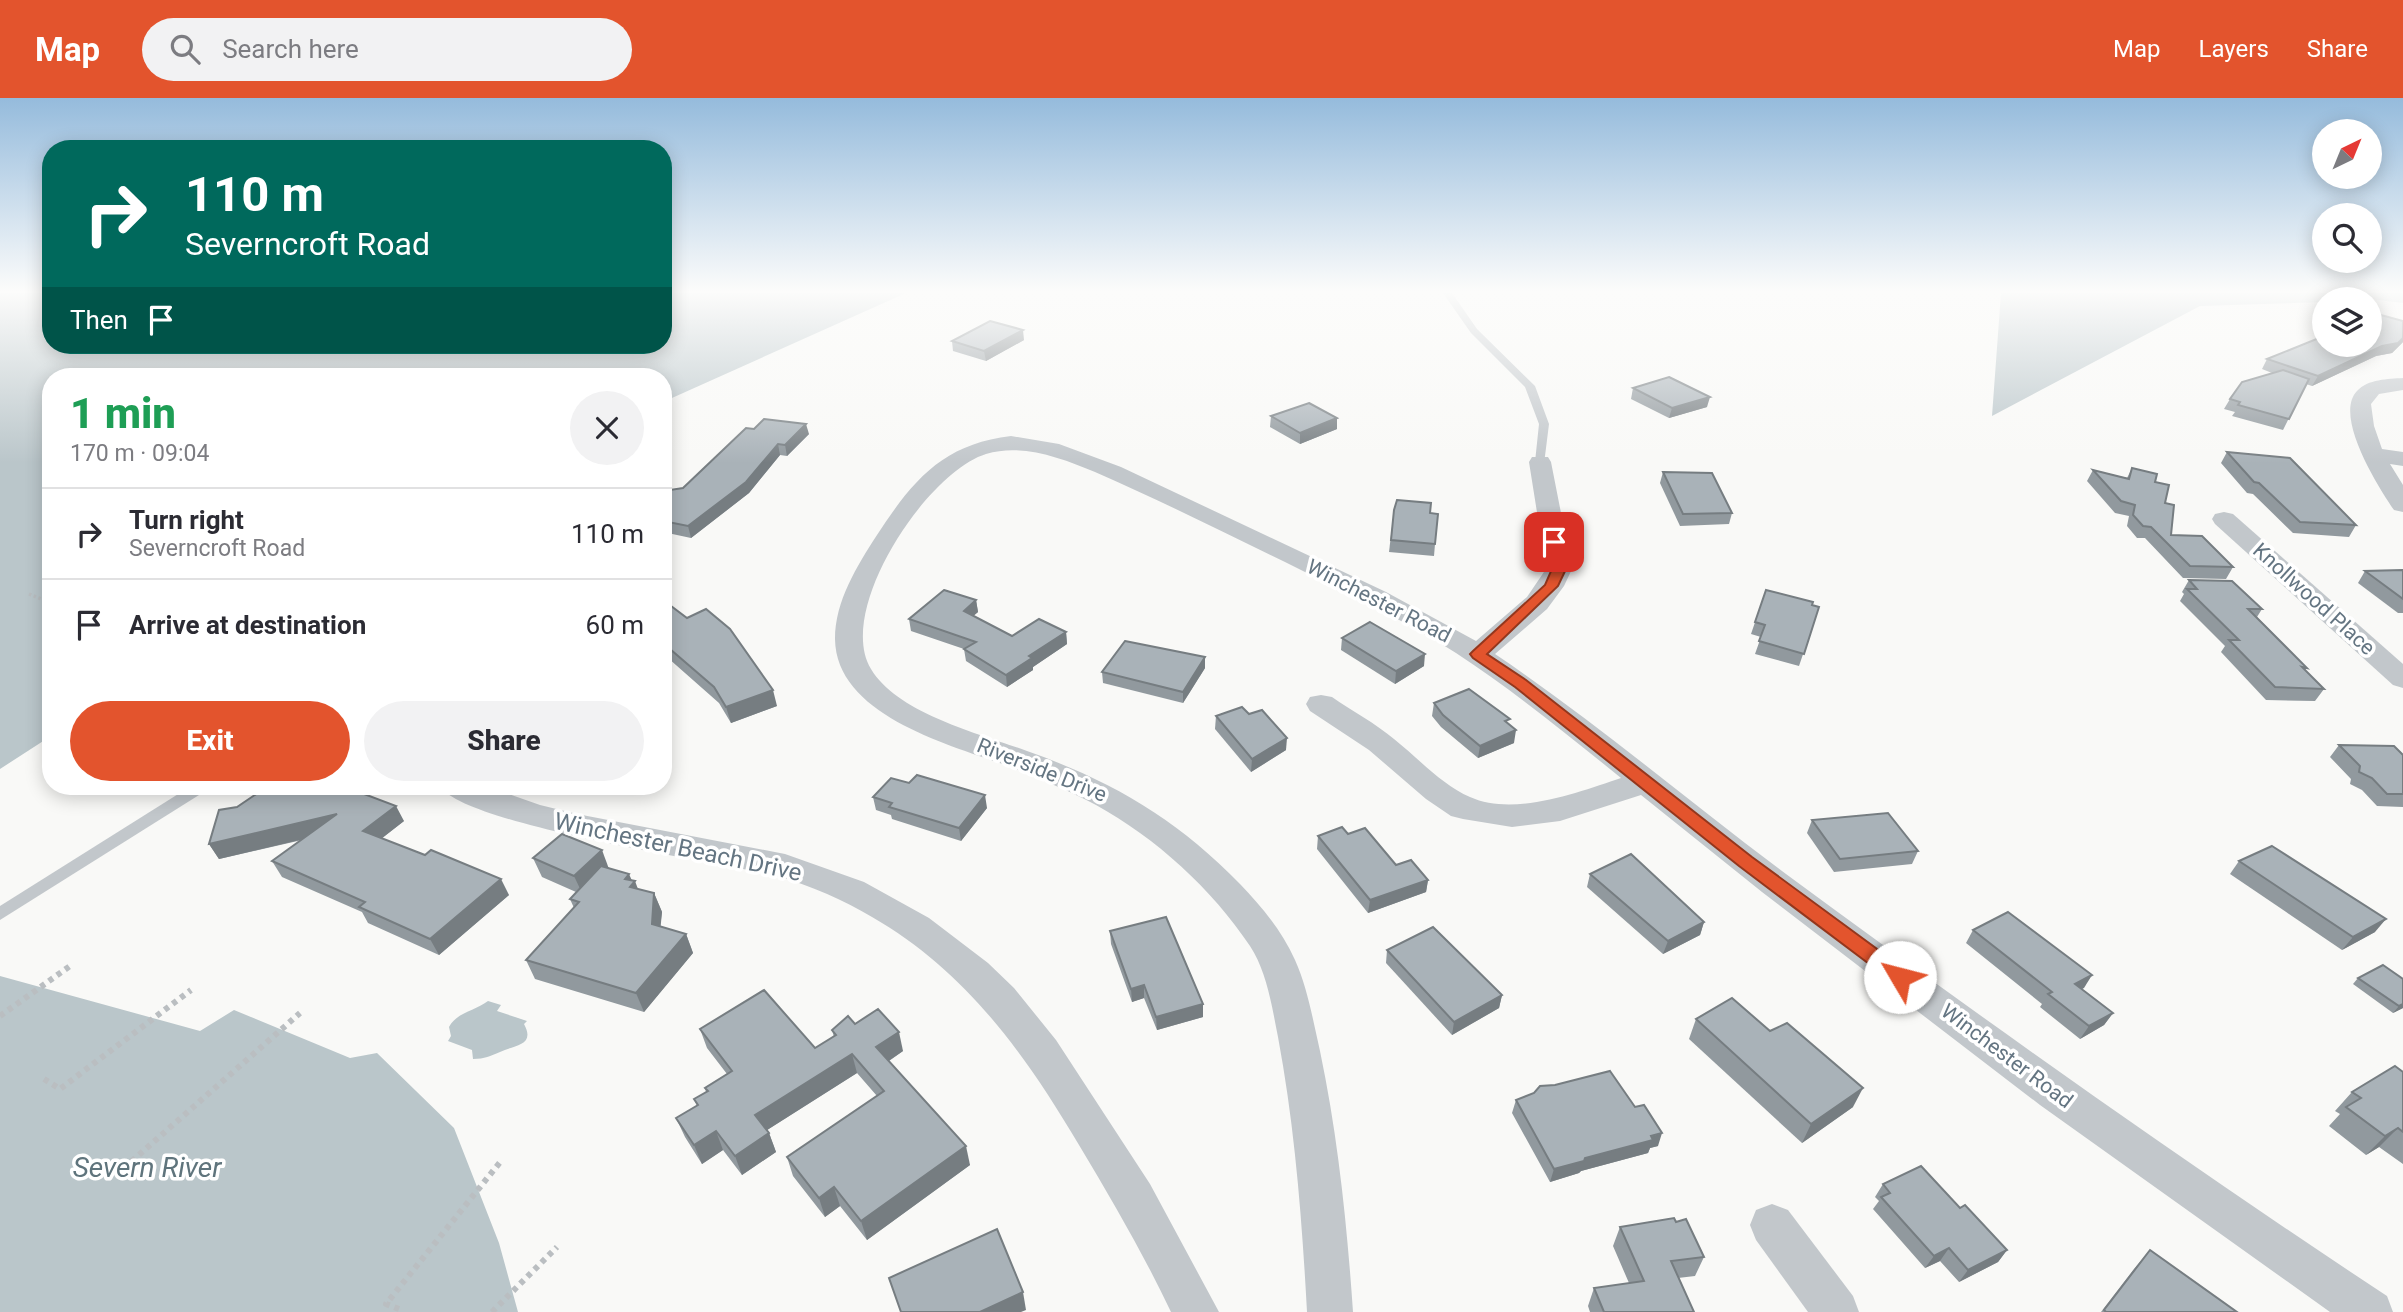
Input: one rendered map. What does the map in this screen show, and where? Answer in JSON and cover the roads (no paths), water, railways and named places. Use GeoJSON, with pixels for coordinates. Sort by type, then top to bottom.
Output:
{"type":"FeatureCollection","features":[{"type":"Feature","properties":{"kind":"street"},"geometry":{"type":"LineString","coordinates":[[2403,384],[2382,385],[2367,390],[2358,411],[2372,454],[2403,505]]}},
{"type":"Feature","properties":{"kind":"street","name":"Winchester Road"},"geometry":{"type":"LineString","coordinates":[[991,444],[1028,444],[1067,454],[1107,471],[1376,596],[1478,654],[1520,684],[1745,862],[2144,1157],[2370,1312]]}},
{"type":"Feature","properties":{"kind":"street","name":"Riverside Drive"},"geometry":{"type":"LineString","coordinates":[[991,444],[958,457],[940,469],[917,496],[868,569],[854,607],[849,633],[859,674],[888,702],[937,729],[1075,779],[1112,798],[1148,821],[1196,858],[1242,909],[1274,954],[1304,1067],[1325,1229],[1330,1312]]}},
{"type":"Feature","properties":{"kind":"street"},"geometry":{"type":"LineString","coordinates":[[2372,454],[2403,459]]}},
{"type":"Feature","properties":{"kind":"street"},"geometry":{"type":"LineString","coordinates":[[1478,654],[1537,603],[1551,586],[1559,569],[1540,462]]}},
{"type":"Feature","properties":{"kind":"street","name":"Knollwood Place"},"geometry":{"type":"LineString","coordinates":[[2224,519],[2403,679]]}},
{"type":"Feature","properties":{"kind":"street"},"geometry":{"type":"LineString","coordinates":[[2369,648],[2403,648]]}},
{"type":"Feature","properties":{"kind":"street"},"geometry":{"type":"LineString","coordinates":[[1321,704],[1380,743],[1437,791],[1463,808],[1512,816],[1560,810],[1644,782]]}},
{"type":"Feature","properties":{"kind":"street","name":"Winchester Beach Drive"},"geometry":{"type":"LineString","coordinates":[[479,795],[534,816],[787,867],[837,883],[880,904],[921,932],[969,970],[1023,1025],[1133,1194],[1196,1312]]}},
{"type":"Feature","properties":{"kind":"street"},"geometry":{"type":"LineString","coordinates":[[1772,1224],[1836,1312]]}},
{"type":"Feature","properties":{"kind":"lane"},"geometry":{"type":"LineString","coordinates":[[1493,350],[1530,386],[1544,424],[1540,462]]}},
{"type":"Feature","properties":{"kind":"lane"},"geometry":{"type":"LineString","coordinates":[[0,914],[188,795]]}},
{"type":"Feature","properties":{"kind":"water"},"geometry":{"type":"Polygon","coordinates":[[[0,350],[42,350],[42,354],[672,354],[672,350],[780,350],[672,398],[672,368],[42,368],[42,742],[0,769],[0,350]]]}},
{"type":"Feature","properties":{"kind":"water"},"geometry":{"type":"Polygon","coordinates":[[[1997,350],[2117,350],[1992,416],[1997,350]]]}},
{"type":"Feature","properties":{"kind":"water","name":"Severn River"},"geometry":{"type":"Polygon","coordinates":[[[0,976],[200,1031],[234,1010],[350,1058],[377,1053],[454,1128],[499,1243],[518,1312],[0,1312],[0,976]]]}},
{"type":"Feature","properties":{"kind":"water"},"geometry":{"type":"Polygon","coordinates":[[[488,1001],[501,1005],[497,1011],[527,1021],[524,1024],[527,1037],[522,1044],[487,1057],[473,1059],[472,1050],[448,1041],[451,1036],[449,1027],[461,1015],[488,1001]]]}}]}
